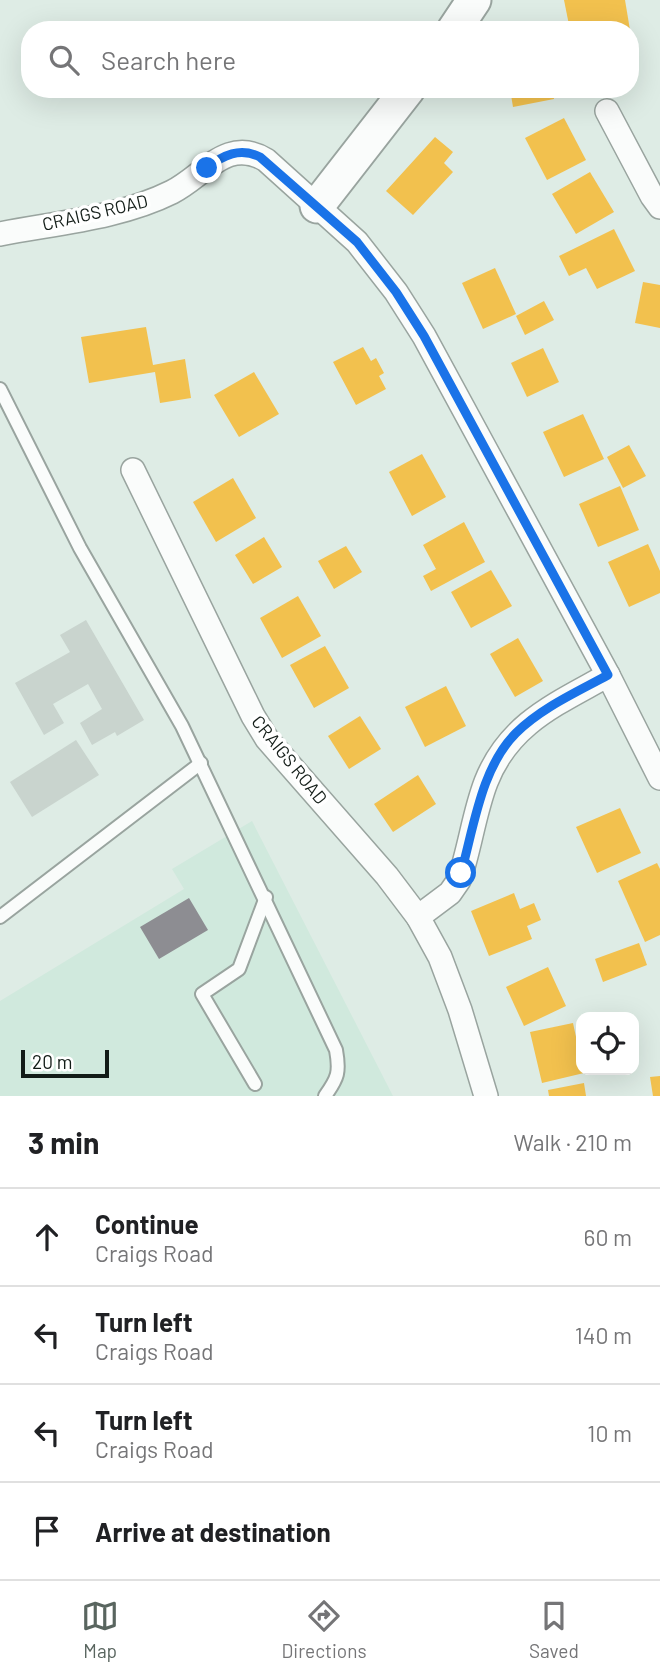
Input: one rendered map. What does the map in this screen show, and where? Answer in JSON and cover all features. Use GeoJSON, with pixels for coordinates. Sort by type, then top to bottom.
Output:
{"type":"FeatureCollection","features":[{"type":"Feature","properties":{"kind":"street"},"geometry":{"type":"LineString","coordinates":[[460,21],[474,0]]}},
{"type":"Feature","properties":{"kind":"street"},"geometry":{"type":"LineString","coordinates":[[317,205],[401,98]]}},
{"type":"Feature","properties":{"kind":"street"},"geometry":{"type":"LineString","coordinates":[[607,111],[660,207]]}},
{"type":"Feature","properties":{"kind":"street","name":"CRAIGS ROAD"},"geometry":{"type":"LineString","coordinates":[[0,234],[117,211],[147,202],[178,188],[222,157],[243,152],[266,160],[357,242],[374,261],[424,336],[608,675],[660,778]]}},
{"type":"Feature","properties":{"kind":"street","name":"CRAIGS ROAD"},"geometry":{"type":"LineString","coordinates":[[133,470],[253,716],[267,739],[387,876],[418,916],[440,957],[460,1010],[486,1096]]}},
{"type":"Feature","properties":{"kind":"street"},"geometry":{"type":"LineString","coordinates":[[418,916],[450,893],[459,880],[486,782],[506,744],[533,718],[608,675]]}},
{"type":"Feature","properties":{"kind":"lane"},"geometry":{"type":"LineString","coordinates":[[0,389],[80,548],[201,763],[336,1050],[340,1069],[325,1096]]}},
{"type":"Feature","properties":{"kind":"lane"},"geometry":{"type":"LineString","coordinates":[[0,917],[201,763]]}},
{"type":"Feature","properties":{"kind":"lane"},"geometry":{"type":"LineString","coordinates":[[255,1084],[202,994],[239,970],[265,897]]}},
{"type":"Feature","properties":{"kind":"shaded area"},"geometry":{"type":"Polygon","coordinates":[[[252,821],[393,1096],[0,1096],[0,1001],[184,889],[172,869],[252,821]]]}},
{"type":"Feature","properties":{"kind":"building: Homes"},"geometry":{"type":"Polygon","coordinates":[[[564,0],[625,0],[628,21],[568,21],[564,0]]]}},
{"type":"Feature","properties":{"kind":"building: Homes"},"geometry":{"type":"Polygon","coordinates":[[[512,98],[554,98],[554,99],[513,107],[512,98]]]}},
{"type":"Feature","properties":{"kind":"building: Homes"},"geometry":{"type":"Polygon","coordinates":[[[564,118],[586,160],[547,180],[525,138],[564,118]]]}},
{"type":"Feature","properties":{"kind":"building: Homes"},"geometry":{"type":"Polygon","coordinates":[[[435,137],[453,152],[444,163],[453,172],[413,215],[386,191],[435,137]]]}},
{"type":"Feature","properties":{"kind":"building: Homes"},"geometry":{"type":"Polygon","coordinates":[[[590,172],[614,212],[576,234],[552,194],[590,172]]]}},
{"type":"Feature","properties":{"kind":"building: Homes"},"geometry":{"type":"Polygon","coordinates":[[[614,229],[635,271],[597,289],[586,268],[569,276],[559,256],[614,229]]]}},
{"type":"Feature","properties":{"kind":"building: Homes"},"geometry":{"type":"Polygon","coordinates":[[[495,268],[516,314],[483,329],[462,283],[495,268]]]}},
{"type":"Feature","properties":{"kind":"building: Homes"},"geometry":{"type":"Polygon","coordinates":[[[643,282],[660,285],[660,328],[635,323],[643,282]]]}},
{"type":"Feature","properties":{"kind":"building: Homes"},"geometry":{"type":"Polygon","coordinates":[[[544,301],[554,320],[525,335],[516,316],[544,301]]]}},
{"type":"Feature","properties":{"kind":"building: Homes"},"geometry":{"type":"Polygon","coordinates":[[[146,327],[153,365],[185,359],[191,398],[160,403],[155,372],[89,383],[81,337],[146,327]]]}},
{"type":"Feature","properties":{"kind":"building: Homes"},"geometry":{"type":"Polygon","coordinates":[[[363,347],[371,361],[376,358],[384,373],[379,376],[386,389],[356,405],[333,362],[363,347]]]}},
{"type":"Feature","properties":{"kind":"building: Homes"},"geometry":{"type":"Polygon","coordinates":[[[543,348],[559,382],[527,397],[511,363],[543,348]]]}},
{"type":"Feature","properties":{"kind":"building: Homes"},"geometry":{"type":"Polygon","coordinates":[[[254,372],[279,414],[239,437],[214,395],[254,372]]]}},
{"type":"Feature","properties":{"kind":"building: Homes"},"geometry":{"type":"Polygon","coordinates":[[[583,414],[604,459],[564,477],[543,432],[583,414]]]}},
{"type":"Feature","properties":{"kind":"building: Homes"},"geometry":{"type":"Polygon","coordinates":[[[629,445],[646,476],[623,488],[607,457],[629,445]]]}},
{"type":"Feature","properties":{"kind":"building: Homes"},"geometry":{"type":"Polygon","coordinates":[[[422,454],[446,497],[412,516],[389,472],[422,454]]]}},
{"type":"Feature","properties":{"kind":"building: Homes"},"geometry":{"type":"Polygon","coordinates":[[[233,478],[256,518],[216,542],[193,502],[233,478]]]}},
{"type":"Feature","properties":{"kind":"building: Homes"},"geometry":{"type":"Polygon","coordinates":[[[620,486],[639,530],[598,547],[579,504],[620,486]]]}},
{"type":"Feature","properties":{"kind":"building: Homes"},"geometry":{"type":"Polygon","coordinates":[[[464,522],[485,562],[431,591],[423,576],[436,569],[423,545],[464,522]]]}},
{"type":"Feature","properties":{"kind":"building: Homes"},"geometry":{"type":"Polygon","coordinates":[[[264,537],[282,567],[253,584],[235,555],[264,537]]]}},
{"type":"Feature","properties":{"kind":"building: Homes"},"geometry":{"type":"Polygon","coordinates":[[[648,544],[660,571],[660,593],[629,607],[608,562],[648,544]]]}},
{"type":"Feature","properties":{"kind":"building: Homes"},"geometry":{"type":"Polygon","coordinates":[[[346,546],[362,572],[334,589],[318,561],[346,546]]]}},
{"type":"Feature","properties":{"kind":"building: Homes"},"geometry":{"type":"Polygon","coordinates":[[[491,570],[512,606],[471,628],[451,592],[491,570]]]}},
{"type":"Feature","properties":{"kind":"building: Homes"},"geometry":{"type":"Polygon","coordinates":[[[298,596],[321,636],[282,658],[260,618],[298,596]]]}},
{"type":"Feature","properties":{"kind":"building: Homes"},"geometry":{"type":"Polygon","coordinates":[[[518,638],[543,681],[515,697],[490,654],[518,638]]]}},
{"type":"Feature","properties":{"kind":"building: Homes"},"geometry":{"type":"Polygon","coordinates":[[[325,646],[349,688],[314,708],[290,665],[325,646]]]}},
{"type":"Feature","properties":{"kind":"building: Homes"},"geometry":{"type":"Polygon","coordinates":[[[446,686],[466,726],[425,747],[405,707],[446,686]]]}},
{"type":"Feature","properties":{"kind":"building: Homes"},"geometry":{"type":"Polygon","coordinates":[[[360,716],[381,749],[349,769],[328,736],[360,716]]]}},
{"type":"Feature","properties":{"kind":"building: Homes"},"geometry":{"type":"Polygon","coordinates":[[[418,775],[436,804],[393,832],[374,804],[418,775]]]}},
{"type":"Feature","properties":{"kind":"building: Homes"},"geometry":{"type":"Polygon","coordinates":[[[620,808],[641,853],[597,873],[576,827],[620,808]]]}},
{"type":"Feature","properties":{"kind":"building: Homes"},"geometry":{"type":"Polygon","coordinates":[[[657,863],[660,869],[660,935],[645,942],[618,881],[657,863]]]}},
{"type":"Feature","properties":{"kind":"building: Homes"},"geometry":{"type":"Polygon","coordinates":[[[514,893],[520,909],[534,903],[541,920],[527,926],[532,939],[489,956],[471,911],[514,893]]]}},
{"type":"Feature","properties":{"kind":"building: Homes"},"geometry":{"type":"Polygon","coordinates":[[[639,943],[647,965],[603,982],[595,959],[639,943]]]}},
{"type":"Feature","properties":{"kind":"building: Homes"},"geometry":{"type":"Polygon","coordinates":[[[548,967],[566,1006],[524,1026],[506,987],[548,967]]]}},
{"type":"Feature","properties":{"kind":"building: Homes"},"geometry":{"type":"Polygon","coordinates":[[[573,1023],[576,1037],[576,1075],[542,1083],[530,1032],[573,1023]]]}},
{"type":"Feature","properties":{"kind":"building: Homes"},"geometry":{"type":"Polygon","coordinates":[[[660,1076],[660,1096],[653,1096],[650,1077],[660,1076]]]}},
{"type":"Feature","properties":{"kind":"building: Homes"},"geometry":{"type":"Polygon","coordinates":[[[584,1083],[586,1096],[549,1096],[548,1090],[584,1083]]]}},
{"type":"Feature","properties":{"kind":"building: Industry"},"geometry":{"type":"Polygon","coordinates":[[[189,898],[208,930],[159,959],[140,927],[189,898]]]}},
{"type":"Feature","properties":{"kind":"building: Other"},"geometry":{"type":"Polygon","coordinates":[[[86,620],[144,720],[117,736],[115,732],[92,745],[80,723],[102,709],[88,684],[53,704],[64,723],[44,735],[15,683],[70,652],[60,635],[86,620]]]}},
{"type":"Feature","properties":{"kind":"building: Other"},"geometry":{"type":"Polygon","coordinates":[[[76,740],[99,775],[32,817],[10,782],[76,740]]]}},
{"type":"Feature","properties":{"kind":"route"},"geometry":{"type":"LineString","coordinates":[[207,168],[222,157],[243,152],[266,160],[357,242],[374,261],[424,336],[608,675],[533,718],[506,744],[486,782],[461,873]]}}]}
